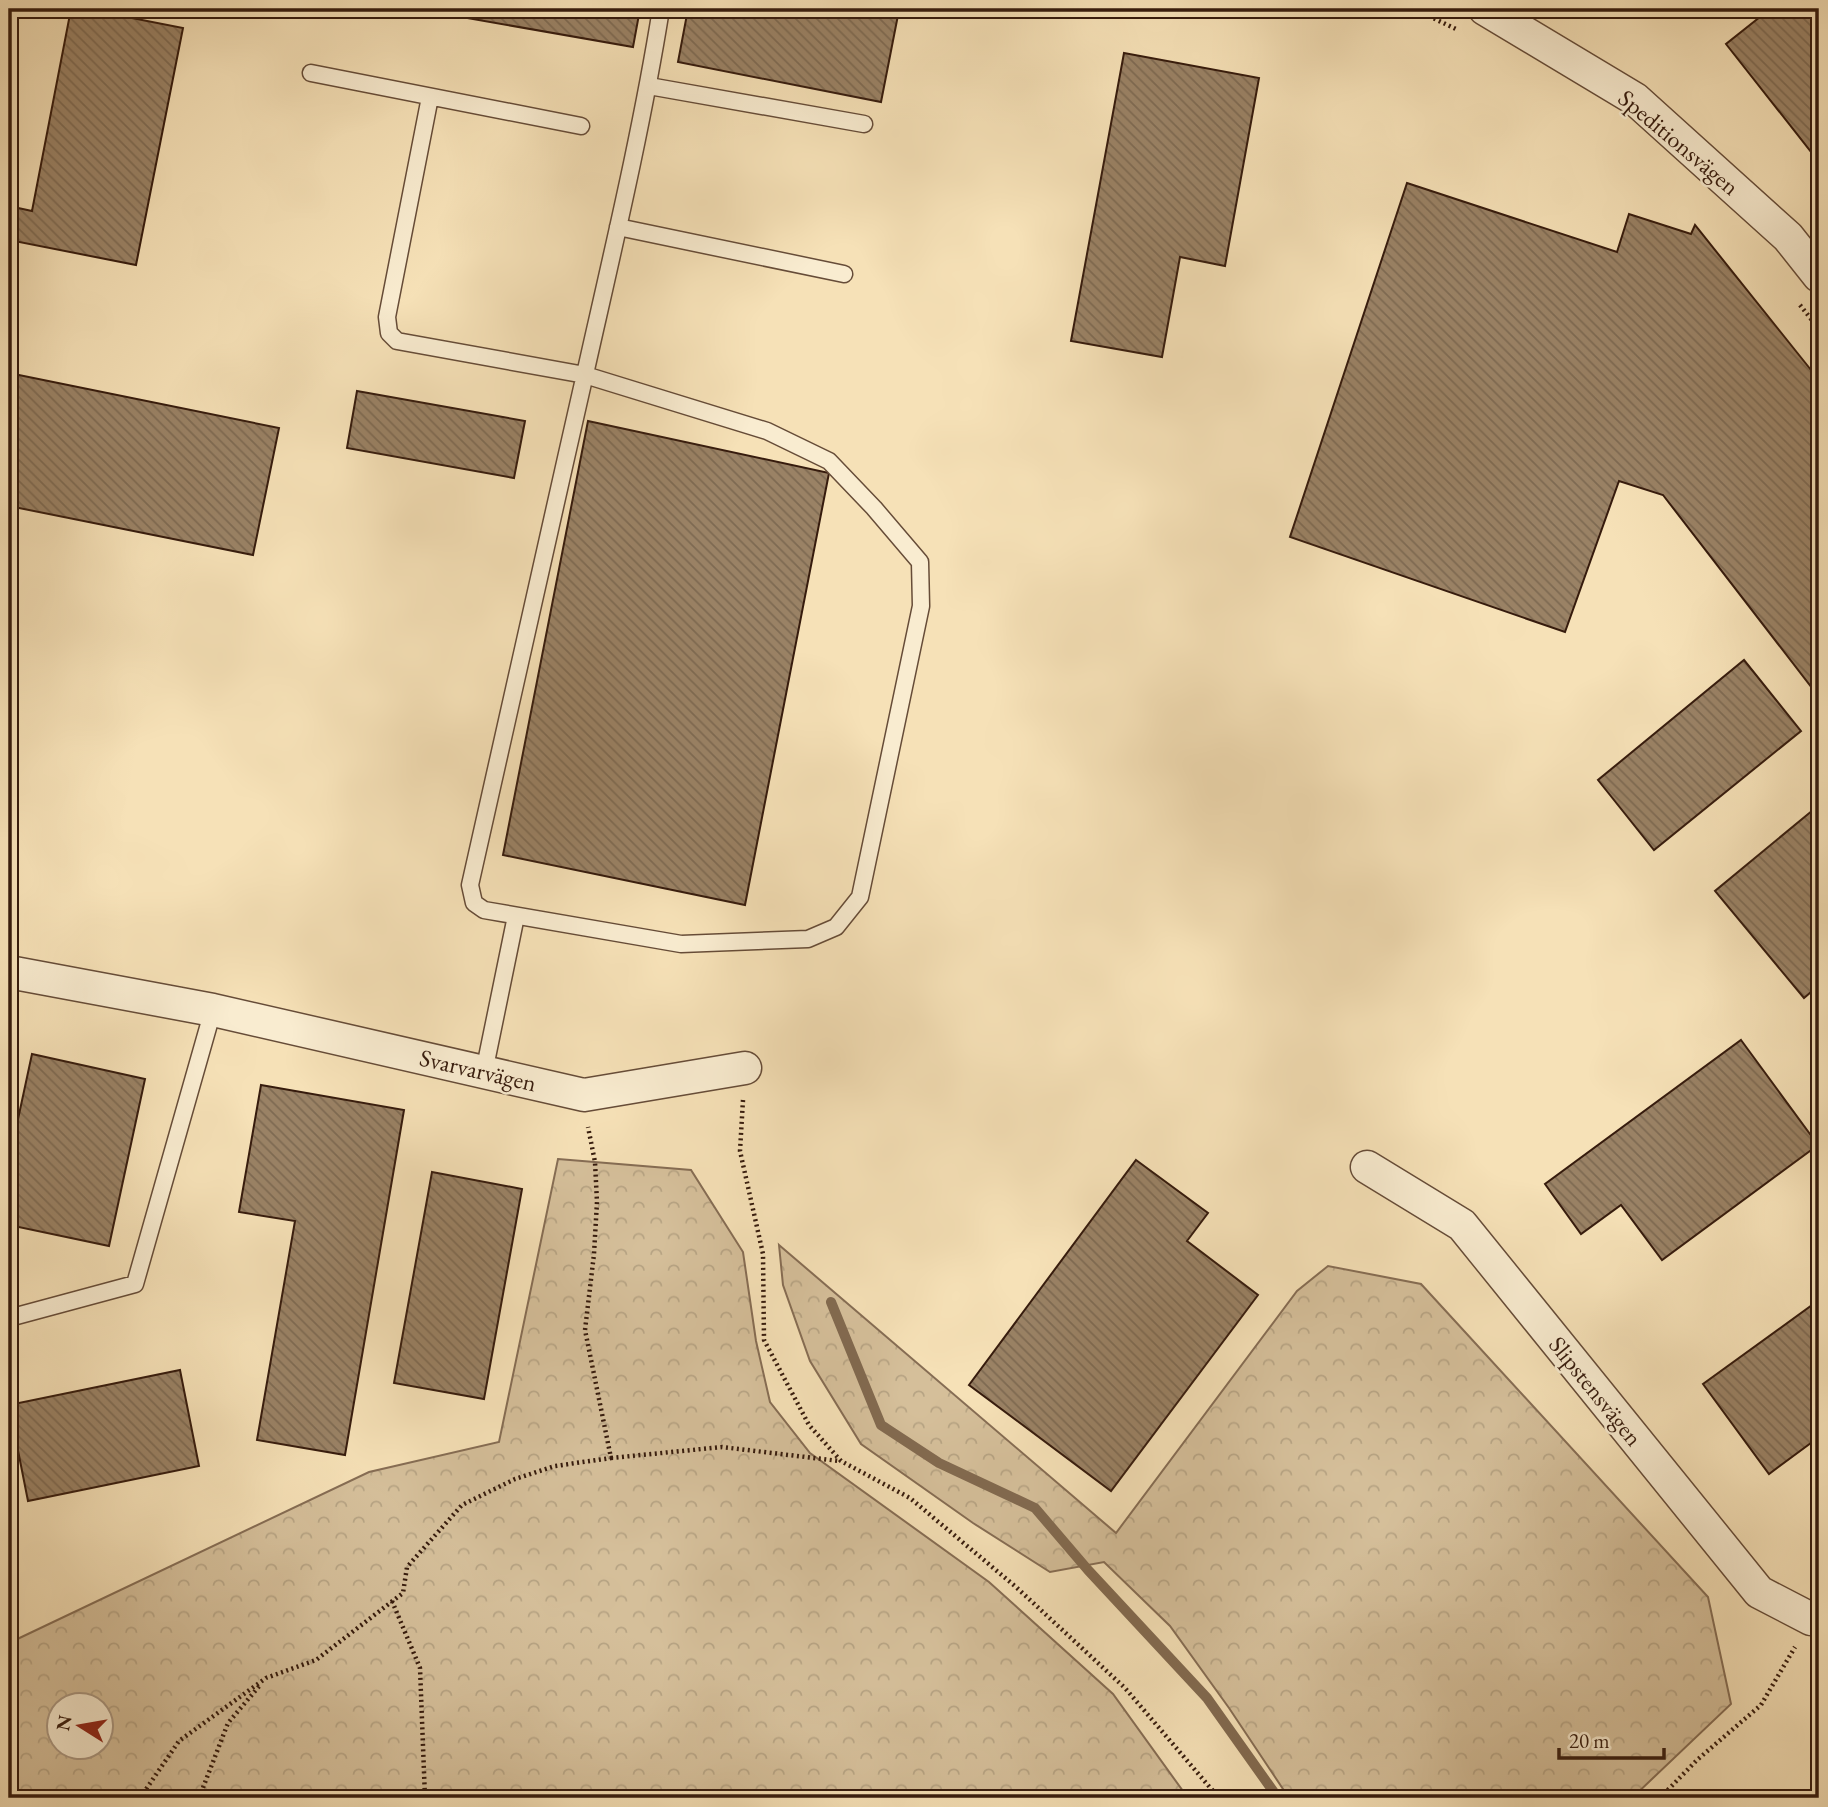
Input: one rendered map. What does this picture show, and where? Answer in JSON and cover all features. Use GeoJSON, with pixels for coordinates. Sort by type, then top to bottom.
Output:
{"type":"FeatureCollection","features":[{"type":"Feature","properties":{"kind":"street","name":"Speditionsvägen"},"geometry":{"type":"LineString","coordinates":[[1485,9],[1635,99],[1788,237],[1819,276]]}},
{"type":"Feature","properties":{"kind":"street","name":"Svarvarvägen"},"geometry":{"type":"LineString","coordinates":[[9,972],[213,1010],[584,1095],[745,1068]]}},
{"type":"Feature","properties":{"kind":"street","name":"Slipstensvägen"},"geometry":{"type":"LineString","coordinates":[[1367,1167],[1462,1225],[1759,1592],[1815,1620]]}},
{"type":"Feature","properties":{"kind":"lane"},"geometry":{"type":"LineString","coordinates":[[430,97],[387,317],[389,333],[397,341],[585,375],[767,431],[829,461],[920,562],[921,606],[860,897],[836,927],[808,939],[681,944],[484,910],[474,903],[470,885],[585,375],[649,86],[661,9]]}},
{"type":"Feature","properties":{"kind":"lane"},"geometry":{"type":"LineString","coordinates":[[310,73],[581,126]]}},
{"type":"Feature","properties":{"kind":"lane"},"geometry":{"type":"LineString","coordinates":[[649,86],[864,124]]}},
{"type":"Feature","properties":{"kind":"lane"},"geometry":{"type":"LineString","coordinates":[[618,227],[844,274]]}},
{"type":"Feature","properties":{"kind":"lane"},"geometry":{"type":"LineString","coordinates":[[484,1072],[516,916]]}},
{"type":"Feature","properties":{"kind":"lane"},"geometry":{"type":"LineString","coordinates":[[9,1318],[135,1284],[213,1010]]}},
{"type":"Feature","properties":{"kind":"path"},"geometry":{"type":"LineString","coordinates":[[1414,9],[1464,32]]}},
{"type":"Feature","properties":{"kind":"path"},"geometry":{"type":"LineString","coordinates":[[1796,301],[1819,329]]}},
{"type":"Feature","properties":{"kind":"path"},"geometry":{"type":"LineString","coordinates":[[745,1068],[740,1151],[763,1254],[764,1340],[808,1425],[841,1461],[910,1498],[1016,1587],[1125,1688],[1219,1798]]}},
{"type":"Feature","properties":{"kind":"path"},"geometry":{"type":"LineString","coordinates":[[584,1095],[583,1105],[595,1162],[597,1202],[585,1330],[611,1458]]}},
{"type":"Feature","properties":{"kind":"path"},"geometry":{"type":"LineString","coordinates":[[140,1798],[179,1741],[266,1678],[316,1660],[403,1593],[407,1567],[461,1505],[515,1479],[555,1466],[722,1447],[841,1461]]}},
{"type":"Feature","properties":{"kind":"path"},"geometry":{"type":"LineString","coordinates":[[392,1601],[420,1668],[425,1798]]}},
{"type":"Feature","properties":{"kind":"path"},"geometry":{"type":"LineString","coordinates":[[1660,1798],[1697,1760],[1761,1705],[1815,1620]]}},
{"type":"Feature","properties":{"kind":"path"},"geometry":{"type":"LineString","coordinates":[[199,1798],[228,1723],[266,1678]]}},
{"type":"Feature","properties":{"kind":"green space"},"geometry":{"type":"Polygon","coordinates":[[[558,1159],[691,1170],[743,1252],[756,1341],[770,1402],[810,1453],[989,1582],[1113,1694],[1188,1798],[9,1798],[9,1643],[369,1472],[499,1442],[558,1159]]]}},
{"type":"Feature","properties":{"kind":"green space"},"geometry":{"type":"Polygon","coordinates":[[[779,1245],[1116,1533],[1297,1291],[1328,1266],[1421,1284],[1708,1597],[1731,1704],[1632,1798],[1289,1798],[1170,1626],[1104,1562],[1050,1572],[973,1523],[861,1444],[810,1361],[783,1285],[779,1245]]]}},
{"type":"Feature","properties":{"kind":"building"},"geometry":{"type":"Polygon","coordinates":[[[71,9],[86,9],[183,28],[136,265],[9,240],[9,206],[32,211],[71,9]]]}},
{"type":"Feature","properties":{"kind":"building"},"geometry":{"type":"Polygon","coordinates":[[[416,9],[640,9],[633,47],[416,9]]]}},
{"type":"Feature","properties":{"kind":"building"},"geometry":{"type":"Polygon","coordinates":[[[688,9],[899,10],[881,102],[678,62],[688,9]]]}},
{"type":"Feature","properties":{"kind":"building"},"geometry":{"type":"Polygon","coordinates":[[[1770,9],[1819,9],[1819,162],[1726,44],[1770,9]]]}},
{"type":"Feature","properties":{"kind":"building"},"geometry":{"type":"Polygon","coordinates":[[[1124,53],[1259,78],[1225,266],[1180,257],[1162,357],[1071,341],[1124,53]]]}},
{"type":"Feature","properties":{"kind":"building"},"geometry":{"type":"Polygon","coordinates":[[[1407,183],[1617,252],[1629,214],[1691,234],[1695,225],[1819,380],[1819,697],[1663,495],[1619,481],[1565,632],[1290,537],[1407,183]]]}},
{"type":"Feature","properties":{"kind":"building"},"geometry":{"type":"Polygon","coordinates":[[[9,373],[279,428],[253,555],[9,506],[9,373]]]}},
{"type":"Feature","properties":{"kind":"building"},"geometry":{"type":"Polygon","coordinates":[[[357,391],[525,421],[514,478],[347,448],[357,391]]]}},
{"type":"Feature","properties":{"kind":"building"},"geometry":{"type":"Polygon","coordinates":[[[588,421],[829,473],[745,905],[503,855],[588,421]]]}},
{"type":"Feature","properties":{"kind":"building"},"geometry":{"type":"Polygon","coordinates":[[[1744,660],[1801,731],[1654,850],[1598,780],[1744,660]]]}},
{"type":"Feature","properties":{"kind":"building"},"geometry":{"type":"Polygon","coordinates":[[[1819,805],[1819,985],[1804,998],[1715,891],[1819,805]]]}},
{"type":"Feature","properties":{"kind":"building"},"geometry":{"type":"Polygon","coordinates":[[[1741,1040],[1818,1145],[1662,1260],[1621,1205],[1581,1234],[1545,1184],[1741,1040]]]}},
{"type":"Feature","properties":{"kind":"building"},"geometry":{"type":"Polygon","coordinates":[[[32,1054],[145,1079],[109,1246],[9,1225],[9,1161],[32,1054]]]}},
{"type":"Feature","properties":{"kind":"building"},"geometry":{"type":"Polygon","coordinates":[[[261,1085],[404,1110],[345,1455],[257,1440],[295,1221],[239,1212],[261,1085]]]}},
{"type":"Feature","properties":{"kind":"building"},"geometry":{"type":"Polygon","coordinates":[[[1136,1160],[1208,1213],[1187,1241],[1258,1295],[1111,1491],[969,1385],[1136,1160]]]}},
{"type":"Feature","properties":{"kind":"building"},"geometry":{"type":"Polygon","coordinates":[[[432,1172],[522,1189],[484,1399],[394,1383],[432,1172]]]}},
{"type":"Feature","properties":{"kind":"building"},"geometry":{"type":"Polygon","coordinates":[[[1819,1300],[1819,1437],[1769,1474],[1703,1384],[1819,1300]]]}},
{"type":"Feature","properties":{"kind":"building"},"geometry":{"type":"Polygon","coordinates":[[[180,1370],[199,1466],[28,1501],[9,1405],[180,1370]]]}},
{"type":"Feature","properties":{"kind":"waterway"},"geometry":{"type":"LineString","coordinates":[[831,1302],[881,1425],[939,1463],[1035,1508],[1088,1570],[1207,1698],[1278,1798]]}}]}
